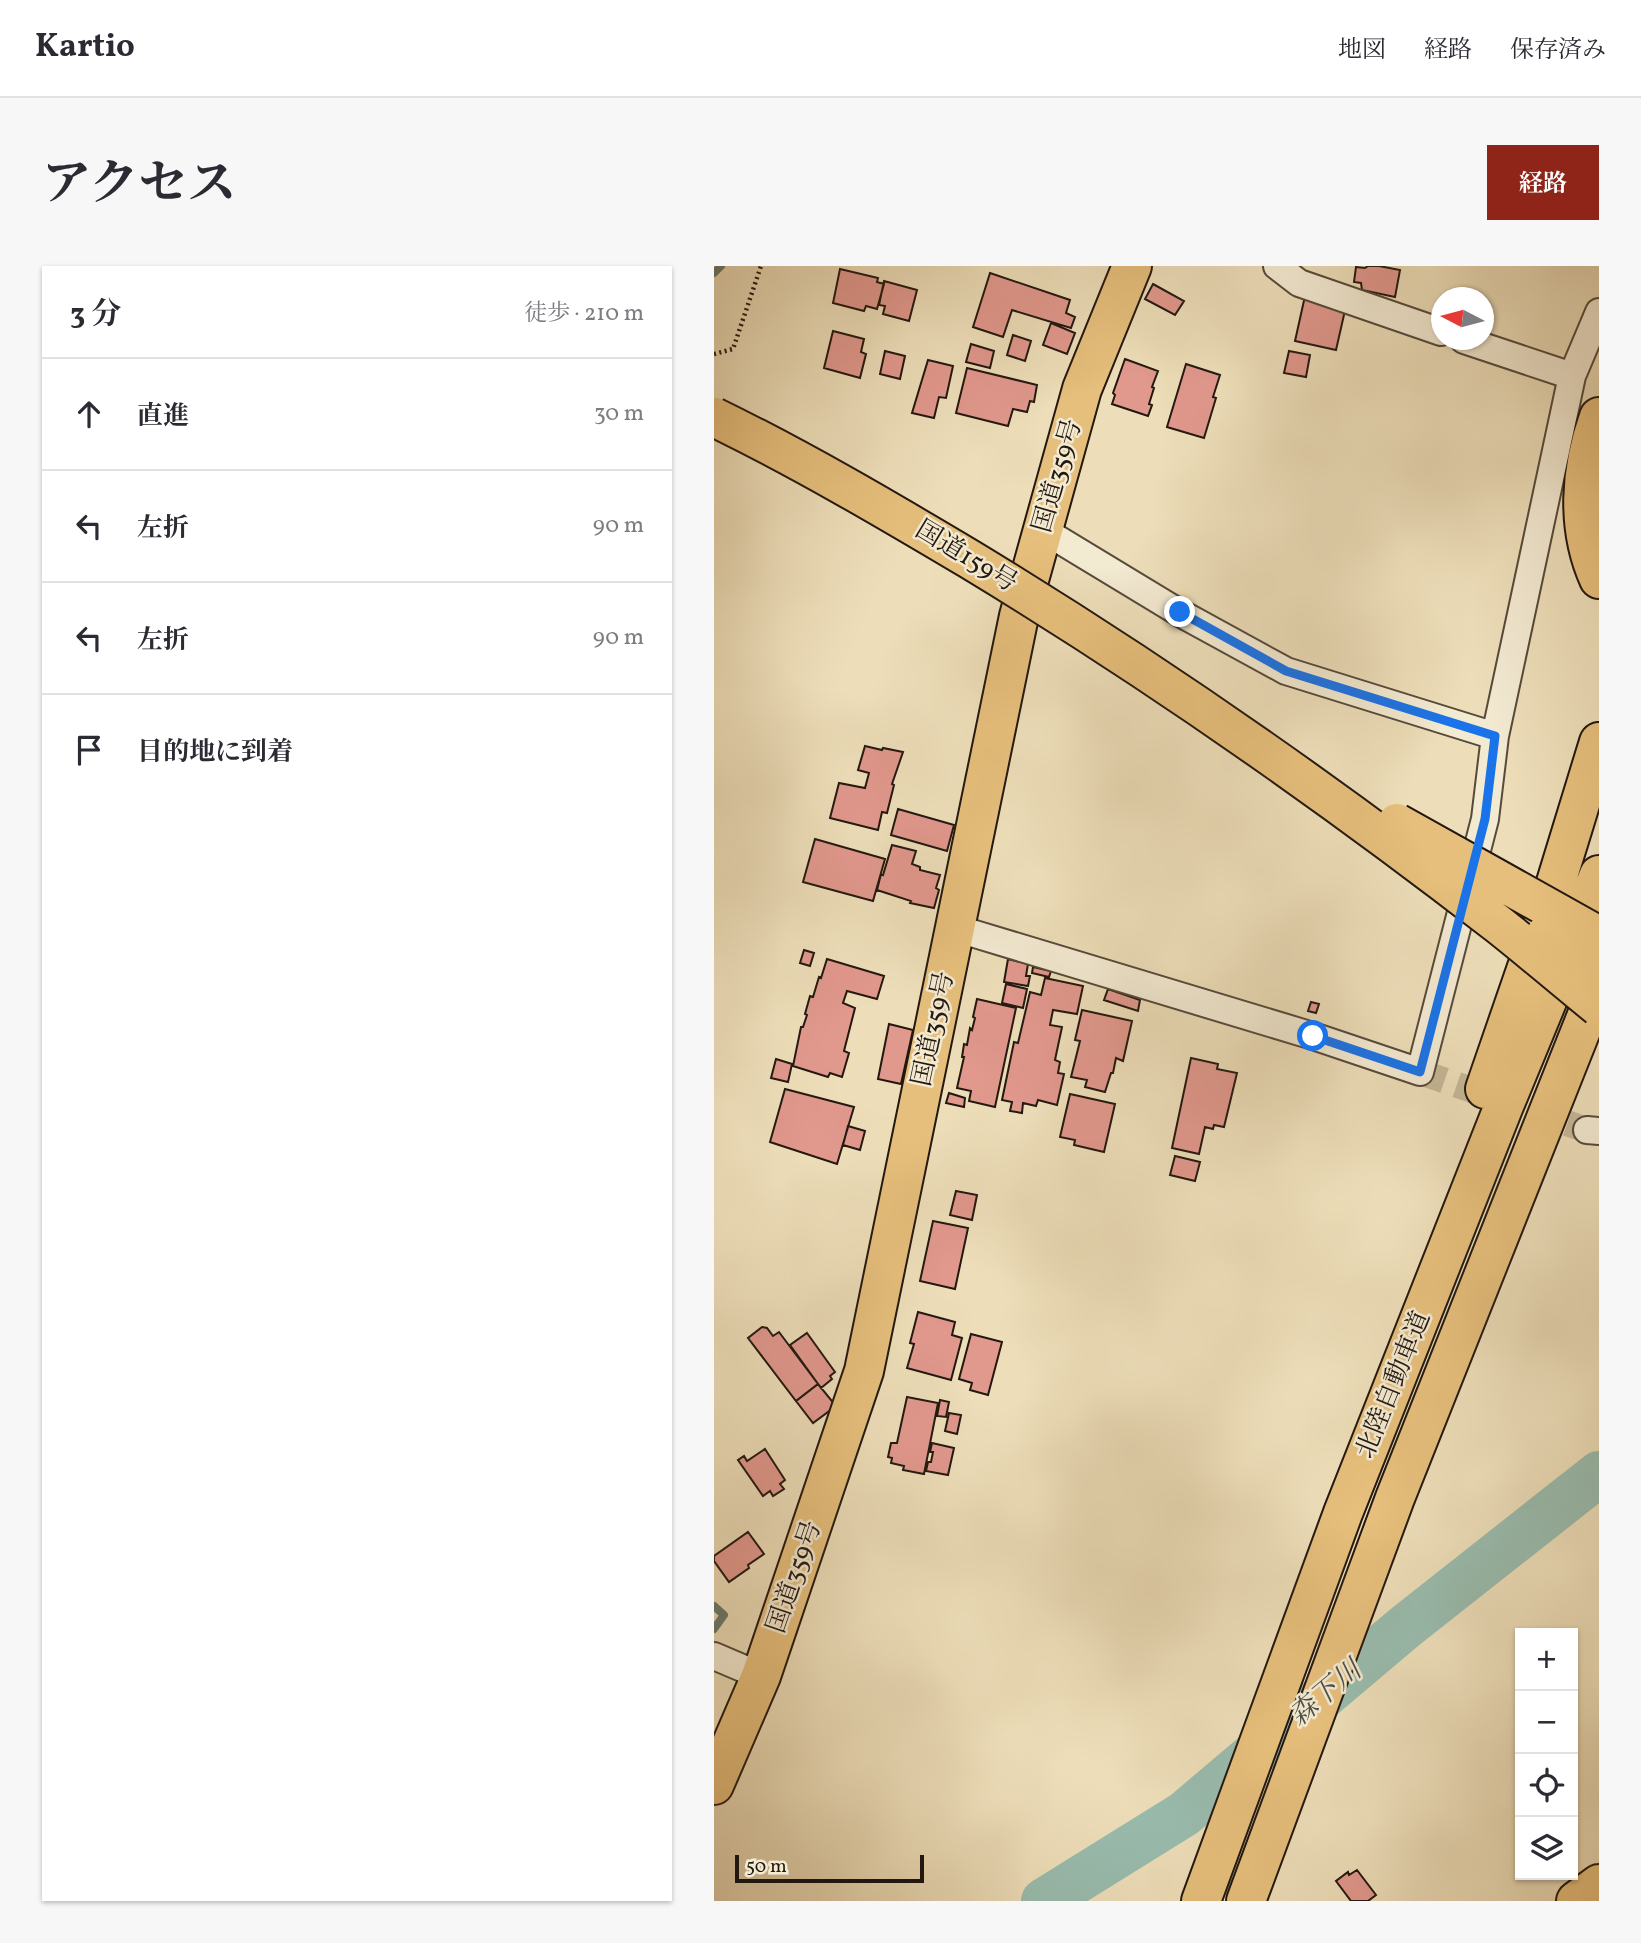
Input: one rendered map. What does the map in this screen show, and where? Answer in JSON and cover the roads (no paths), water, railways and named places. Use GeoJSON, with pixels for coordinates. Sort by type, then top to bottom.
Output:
{"type":"FeatureCollection","features":[{"type":"Feature","properties":{"kind":"highway","name":"国道359号"},"geometry":{"type":"LineString","coordinates":[[714,1785],[761,1676],[864,1371],[1019,616],[1082,389],[1129,267]]}},
{"type":"Feature","properties":{"kind":"highway","name":"国道159号"},"geometry":{"type":"LineString","coordinates":[[714,417],[877,503],[1049,608],[1394,831],[1599,971]]}},
{"type":"Feature","properties":{"kind":"highway"},"geometry":{"type":"LineString","coordinates":[[1599,417],[1585,468],[1583,501],[1586,538],[1599,579]]}},
{"type":"Feature","properties":{"kind":"highway","name":"国道159号"},"geometry":{"type":"LineString","coordinates":[[1208,713],[1386,839],[1502,927],[1599,1007]]}},
{"type":"Feature","properties":{"kind":"highway"},"geometry":{"type":"LineString","coordinates":[[1343,1513],[1554,889],[1599,742]]}},
{"type":"Feature","properties":{"kind":"highway"},"geometry":{"type":"LineString","coordinates":[[1303,772],[1599,936]]}},
{"type":"Feature","properties":{"kind":"highway","name":"北陸自動車道"},"geometry":{"type":"LineString","coordinates":[[1201,1901],[1343,1513],[1503,1108],[1599,875]]}},
{"type":"Feature","properties":{"kind":"highway"},"geometry":{"type":"LineString","coordinates":[[1426,1419],[1474,1322],[1599,1017],[1502,927]]}},
{"type":"Feature","properties":{"kind":"highway","name":"北陸自動車道"},"geometry":{"type":"LineString","coordinates":[[1246,1901],[1395,1498],[1599,985]]}},
{"type":"Feature","properties":{"kind":"highway"},"geometry":{"type":"LineString","coordinates":[[1576,1901],[1599,1884]]}},
{"type":"Feature","properties":{"kind":"street"},"geometry":{"type":"LineString","coordinates":[[1278,266],[1299,283],[1431,329]]}},
{"type":"Feature","properties":{"kind":"street"},"geometry":{"type":"LineString","coordinates":[[955,928],[1313,1036],[1420,1072],[1485,819],[1495,736],[1572,376],[1599,312]]}},
{"type":"Feature","properties":{"kind":"street"},"geometry":{"type":"LineString","coordinates":[[1494,350],[1572,376]]}},
{"type":"Feature","properties":{"kind":"street"},"geometry":{"type":"LineString","coordinates":[[1043,530],[1180,612],[1286,671],[1495,736]]}},
{"type":"Feature","properties":{"kind":"street"},"geometry":{"type":"LineString","coordinates":[[714,1656],[761,1676]]}},
{"type":"Feature","properties":{"kind":"waterway"},"geometry":{"type":"LineString","coordinates":[[714,273],[721,266]]}},
{"type":"Feature","properties":{"kind":"waterway","name":"森下川"},"geometry":{"type":"LineString","coordinates":[[1044,1901],[1184,1814],[1405,1627],[1599,1474]]}},
{"type":"Feature","properties":{"kind":"waterway"},"geometry":{"type":"LineString","coordinates":[[714,1606],[724,1615],[714,1629]]}},
{"type":"Feature","properties":{"kind":"tunnel"},"geometry":{"type":"LineString","coordinates":[[1420,1072],[1587,1130]]}}]}
